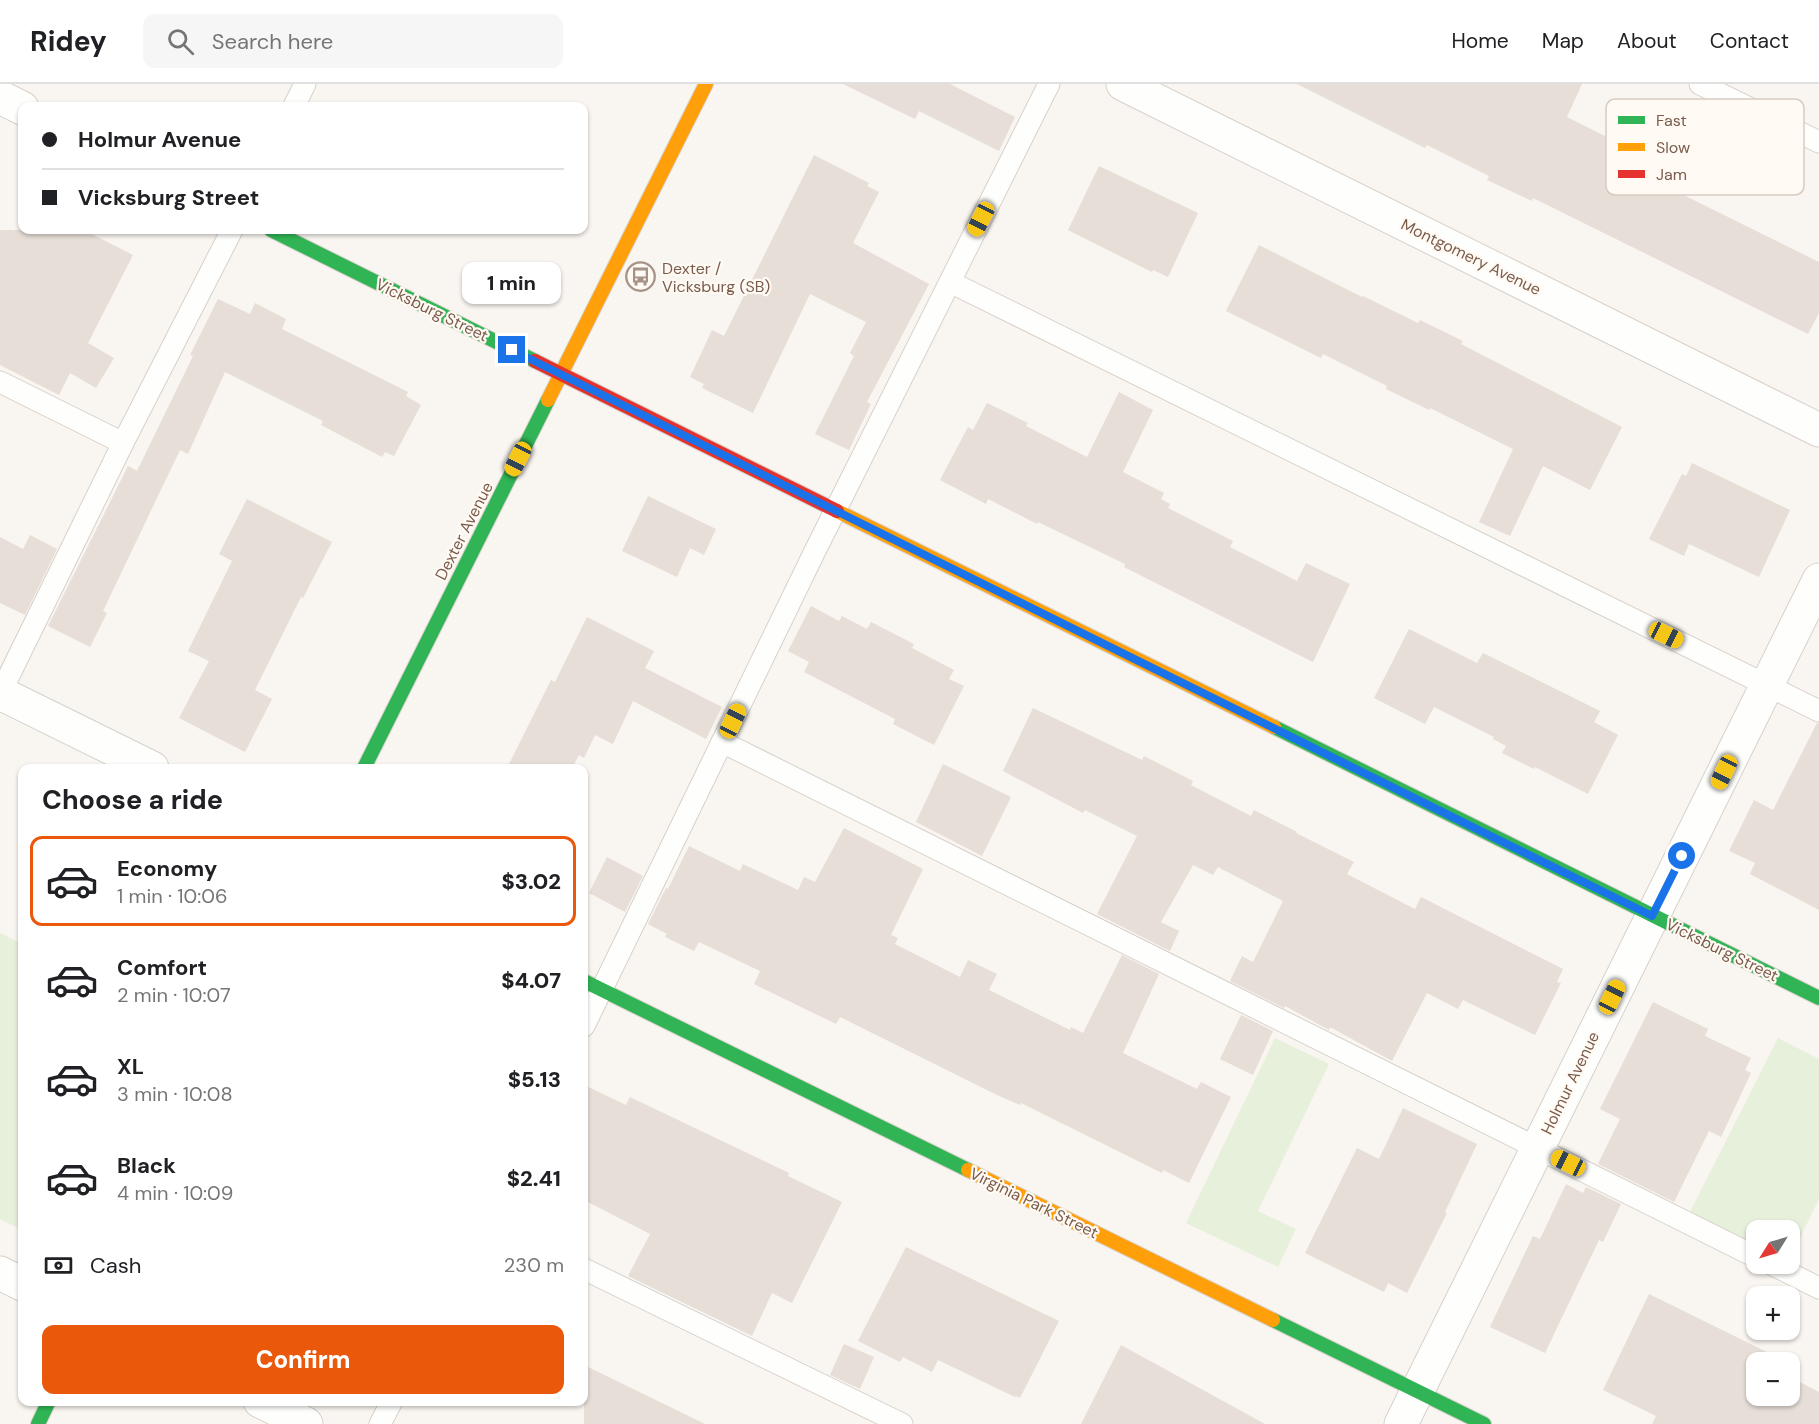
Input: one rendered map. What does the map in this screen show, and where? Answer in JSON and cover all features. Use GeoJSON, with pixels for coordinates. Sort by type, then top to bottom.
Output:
{"type":"FeatureCollection","features":[{"type":"Feature","properties":{"kind":"street","name":"Dexter Avenue"},"geometry":{"type":"LineString","coordinates":[[366,764],[706,84]]}},
{"type":"Feature","properties":{"kind":"street","name":"Montgomery Avenue"},"geometry":{"type":"LineString","coordinates":[[1123,84],[1819,430]]}},
{"type":"Feature","properties":{"kind":"street"},"geometry":{"type":"LineString","coordinates":[[0,97],[18,106]]}},
{"type":"Feature","properties":{"kind":"street","name":"Vicksburg Street"},"geometry":{"type":"LineString","coordinates":[[279,234],[1819,998]]}},
{"type":"Feature","properties":{"kind":"street","name":"Holmur Avenue"},"geometry":{"type":"LineString","coordinates":[[1401,1424],[1436,1349],[1819,580]]}},
{"type":"Feature","properties":{"kind":"street"},"geometry":{"type":"LineString","coordinates":[[0,693],[144,764]]}},
{"type":"Feature","properties":{"kind":"street","name":"Virginia Park Street"},"geometry":{"type":"LineString","coordinates":[[593,986],[1484,1424]]}},
{"type":"Feature","properties":{"kind":"street"},"geometry":{"type":"LineString","coordinates":[[0,1273],[18,1282]]}},
{"type":"Feature","properties":{"kind":"street"},"geometry":{"type":"LineString","coordinates":[[38,1424],[47,1406]]}},
{"type":"Feature","properties":{"kind":"street"},"geometry":{"type":"LineString","coordinates":[[270,1406],[306,1424]]}},
{"type":"Feature","properties":{"kind":"lane"},"geometry":{"type":"LineString","coordinates":[[296,102],[305,84]]}},
{"type":"Feature","properties":{"kind":"lane"},"geometry":{"type":"LineString","coordinates":[[588,1008],[593,986],[722,742],[835,510],[1049,84]]}},
{"type":"Feature","properties":{"kind":"lane"},"geometry":{"type":"LineString","coordinates":[[1700,84],[1731,99]]}},
{"type":"Feature","properties":{"kind":"lane"},"geometry":{"type":"LineString","coordinates":[[1804,135],[1819,142]]}},
{"type":"Feature","properties":{"kind":"lane"},"geometry":{"type":"LineString","coordinates":[[0,693],[123,443],[230,234]]}},
{"type":"Feature","properties":{"kind":"lane"},"geometry":{"type":"LineString","coordinates":[[950,282],[1819,711]]}},
{"type":"Feature","properties":{"kind":"lane"},"geometry":{"type":"LineString","coordinates":[[0,382],[123,443]]}},
{"type":"Feature","properties":{"kind":"lane"},"geometry":{"type":"LineString","coordinates":[[722,742],[1746,1252]]}},
{"type":"Feature","properties":{"kind":"lane"},"geometry":{"type":"LineString","coordinates":[[588,1271],[902,1424]]}},
{"type":"Feature","properties":{"kind":"lane"},"geometry":{"type":"LineString","coordinates":[[1791,1274],[1819,1288]]}},
{"type":"Feature","properties":{"kind":"lane"},"geometry":{"type":"LineString","coordinates":[[380,1424],[389,1406]]}},
{"type":"Feature","properties":{"kind":"green space"},"geometry":{"type":"Polygon","coordinates":[[[0,933],[18,942],[18,1228],[0,1219],[0,933]]]}},
{"type":"Feature","properties":{"kind":"green space"},"geometry":{"type":"Polygon","coordinates":[[[1275,1038],[1329,1064],[1258,1211],[1296,1229],[1278,1267],[1186,1223],[1275,1038]]]}},
{"type":"Feature","properties":{"kind":"green space"},"geometry":{"type":"Polygon","coordinates":[[[1778,1038],[1819,1059],[1819,1199],[1800,1238],[1800,1220],[1746,1220],[1746,1241],[1690,1212],[1778,1038]]]}},
{"type":"Feature","properties":{"kind":"building"},"geometry":{"type":"Polygon","coordinates":[[[843,84],[950,84],[1015,117],[999,151],[919,111],[915,119],[843,84]]]}},
{"type":"Feature","properties":{"kind":"building"},"geometry":{"type":"Polygon","coordinates":[[[1297,84],[1582,84],[1567,117],[1606,136],[1606,195],[1684,195],[1819,262],[1819,313],[1808,334],[1533,198],[1532,201],[1487,180],[1489,176],[1427,145],[1425,148],[1297,84]]]}},
{"type":"Feature","properties":{"kind":"building"},"geometry":{"type":"Polygon","coordinates":[[[814,155],[869,183],[867,186],[879,192],[853,243],[929,284],[867,402],[871,404],[849,450],[815,434],[854,356],[850,353],[866,322],[810,294],[753,413],[702,388],[704,384],[690,377],[712,330],[724,336],[814,155]]]}},
{"type":"Feature","properties":{"kind":"building"},"geometry":{"type":"Polygon","coordinates":[[[1099,166],[1198,213],[1168,277],[1153,270],[1152,272],[1068,230],[1099,166]]]}},
{"type":"Feature","properties":{"kind":"building"},"geometry":{"type":"Polygon","coordinates":[[[0,230],[18,230],[18,234],[92,234],[133,255],[88,343],[114,358],[96,388],[70,373],[59,395],[0,365],[0,230]]]}},
{"type":"Feature","properties":{"kind":"building"},"geometry":{"type":"Polygon","coordinates":[[[1259,245],[1362,297],[1418,323],[1420,320],[1463,341],[1461,344],[1622,427],[1590,490],[1543,466],[1510,536],[1479,522],[1513,449],[1386,389],[1387,386],[1323,354],[1321,358],[1226,311],[1259,245]]]}},
{"type":"Feature","properties":{"kind":"building"},"geometry":{"type":"Polygon","coordinates":[[[218,299],[250,314],[255,303],[286,319],[282,329],[408,392],[406,396],[421,405],[394,456],[385,452],[382,457],[321,425],[323,421],[225,372],[188,454],[180,450],[103,611],[107,613],[90,647],[48,626],[128,466],[137,471],[218,299]]]}},
{"type":"Feature","properties":{"kind":"building"},"geometry":{"type":"Polygon","coordinates":[[[1119,392],[1153,410],[1123,472],[1164,493],[1161,499],[1170,504],[1168,508],[1233,541],[1230,547],[1297,581],[1306,563],[1350,584],[1313,662],[1124,567],[1125,564],[988,499],[986,504],[940,480],[968,427],[973,430],[987,403],[1028,423],[1026,426],[1087,457],[1119,392]]]}},
{"type":"Feature","properties":{"kind":"building"},"geometry":{"type":"Polygon","coordinates":[[[1692,463],[1790,510],[1759,577],[1689,544],[1684,556],[1649,539],[1682,474],[1686,476],[1692,463]]]}},
{"type":"Feature","properties":{"kind":"building"},"geometry":{"type":"Polygon","coordinates":[[[648,496],[716,529],[704,555],[690,548],[677,577],[622,551],[648,496]]]}},
{"type":"Feature","properties":{"kind":"building"},"geometry":{"type":"Polygon","coordinates":[[[247,499],[332,542],[303,598],[301,597],[255,690],[272,699],[245,752],[179,718],[209,661],[188,651],[232,561],[219,554],[247,499]]]}},
{"type":"Feature","properties":{"kind":"building"},"geometry":{"type":"Polygon","coordinates":[[[30,535],[57,549],[25,615],[0,603],[0,537],[23,549],[30,535]]]}},
{"type":"Feature","properties":{"kind":"building"},"geometry":{"type":"Polygon","coordinates":[[[811,606],[839,621],[842,616],[867,629],[871,622],[914,644],[912,648],[954,670],[949,679],[964,686],[934,745],[893,724],[895,719],[804,672],[809,662],[788,651],[811,606]]]}},
{"type":"Feature","properties":{"kind":"building"},"geometry":{"type":"Polygon","coordinates":[[[587,617],[654,651],[645,668],[722,707],[706,739],[633,701],[613,744],[595,735],[584,758],[579,755],[574,764],[509,764],[551,680],[555,682],[587,617]]]}},
{"type":"Feature","properties":{"kind":"building"},"geometry":{"type":"Polygon","coordinates":[[[1409,629],[1477,663],[1483,653],[1600,711],[1594,722],[1618,735],[1588,794],[1502,753],[1506,746],[1493,739],[1494,737],[1434,707],[1425,724],[1374,698],[1409,629]]]}},
{"type":"Feature","properties":{"kind":"building"},"geometry":{"type":"Polygon","coordinates":[[[1033,708],[1142,760],[1144,756],[1193,781],[1191,785],[1251,816],[1254,810],[1297,832],[1354,862],[1347,874],[1415,909],[1421,897],[1563,969],[1557,982],[1561,983],[1535,1035],[1463,1000],[1458,1009],[1427,993],[1392,1061],[1330,1027],[1329,1030],[1285,1006],[1284,1008],[1230,981],[1242,956],[1253,962],[1283,901],[1218,867],[1213,875],[1193,865],[1161,922],[1179,931],[1170,951],[1097,914],[1137,836],[1085,810],[1083,813],[1003,771],[1033,708]]]}},
{"type":"Feature","properties":{"kind":"building"},"geometry":{"type":"Polygon","coordinates":[[[1817,723],[1819,724],[1819,910],[1750,874],[1755,863],[1729,851],[1754,800],[1773,810],[1817,723]]]}},
{"type":"Feature","properties":{"kind":"building"},"geometry":{"type":"Polygon","coordinates":[[[943,764],[1011,797],[982,856],[916,822],[943,764]]]}},
{"type":"Feature","properties":{"kind":"building"},"geometry":{"type":"Polygon","coordinates":[[[844,828],[923,869],[891,935],[898,938],[895,944],[960,977],[968,960],[997,974],[989,990],[1070,1030],[1071,1027],[1083,1033],[1122,955],[1159,974],[1123,1053],[1197,1089],[1201,1082],[1231,1097],[1189,1183],[1163,1170],[1162,1173],[1021,1103],[1020,1105],[997,1095],[840,1017],[836,1024],[754,984],[760,971],[699,942],[694,951],[665,937],[667,934],[648,924],[689,846],[740,871],[743,864],[798,890],[804,877],[815,882],[844,828]]]}},
{"type":"Feature","properties":{"kind":"building"},"geometry":{"type":"Polygon","coordinates":[[[607,857],[643,876],[625,912],[589,893],[607,857]]]}},
{"type":"Feature","properties":{"kind":"building"},"geometry":{"type":"Polygon","coordinates":[[[1653,1002],[1708,1029],[1705,1036],[1751,1058],[1745,1070],[1751,1073],[1721,1137],[1709,1131],[1674,1202],[1598,1164],[1620,1119],[1600,1109],[1653,1002]]]}},
{"type":"Feature","properties":{"kind":"building"},"geometry":{"type":"Polygon","coordinates":[[[1241,1015],[1273,1031],[1253,1075],[1220,1059],[1241,1015]]]}},
{"type":"Feature","properties":{"kind":"building"},"geometry":{"type":"Polygon","coordinates":[[[588,1087],[626,1105],[630,1097],[789,1173],[788,1176],[842,1202],[792,1303],[772,1293],[752,1336],[628,1276],[650,1234],[588,1202],[588,1087]]]}},
{"type":"Feature","properties":{"kind":"building"},"geometry":{"type":"Polygon","coordinates":[[[1403,1108],[1477,1144],[1445,1212],[1447,1213],[1407,1293],[1388,1283],[1384,1292],[1305,1253],[1357,1148],[1379,1159],[1403,1108]]]}},
{"type":"Feature","properties":{"kind":"building"},"geometry":{"type":"Polygon","coordinates":[[[1566,1184],[1583,1193],[1586,1187],[1621,1204],[1603,1242],[1599,1240],[1545,1353],[1490,1327],[1533,1236],[1540,1239],[1566,1184]]]}},
{"type":"Feature","properties":{"kind":"building"},"geometry":{"type":"Polygon","coordinates":[[[906,1247],[1059,1321],[1020,1398],[938,1360],[932,1372],[903,1357],[900,1362],[858,1341],[906,1247]]]}},
{"type":"Feature","properties":{"kind":"building"},"geometry":{"type":"Polygon","coordinates":[[[1649,1294],[1767,1352],[1746,1352],[1746,1406],[1800,1406],[1800,1382],[1819,1392],[1819,1424],[1652,1424],[1656,1416],[1603,1390],[1649,1294]]]}},
{"type":"Feature","properties":{"kind":"building"},"geometry":{"type":"Polygon","coordinates":[[[844,1344],[874,1357],[860,1389],[830,1375],[844,1344]]]}},
{"type":"Feature","properties":{"kind":"building"},"geometry":{"type":"Polygon","coordinates":[[[1121,1345],[1265,1424],[1081,1424],[1121,1345]]]}},
{"type":"Feature","properties":{"kind":"building"},"geometry":{"type":"Polygon","coordinates":[[[588,1367],[705,1424],[584,1424],[584,1406],[588,1406],[588,1367]]]}},
{"type":"Feature","properties":{"kind":"traffic: fast"},"geometry":{"type":"LineString","coordinates":[[279,234],[535,361]]}},
{"type":"Feature","properties":{"kind":"traffic: fast"},"geometry":{"type":"LineString","coordinates":[[366,764],[548,400]]}},
{"type":"Feature","properties":{"kind":"traffic: fast"},"geometry":{"type":"LineString","coordinates":[[1274,727],[1819,998]]}},
{"type":"Feature","properties":{"kind":"traffic: fast"},"geometry":{"type":"LineString","coordinates":[[588,983],[968,1170]]}},
{"type":"Feature","properties":{"kind":"traffic: fast"},"geometry":{"type":"LineString","coordinates":[[1273,1320],[1484,1424]]}},
{"type":"Feature","properties":{"kind":"traffic: fast"},"geometry":{"type":"LineString","coordinates":[[38,1424],[47,1406]]}},
{"type":"Feature","properties":{"kind":"traffic: slow"},"geometry":{"type":"LineString","coordinates":[[548,400],[706,84]]}},
{"type":"Feature","properties":{"kind":"traffic: slow"},"geometry":{"type":"LineString","coordinates":[[837,511],[1274,727]]}},
{"type":"Feature","properties":{"kind":"traffic: slow"},"geometry":{"type":"LineString","coordinates":[[968,1170],[1273,1320]]}},
{"type":"Feature","properties":{"kind":"traffic: jam"},"geometry":{"type":"LineString","coordinates":[[535,361],[837,511]]}},
{"type":"Feature","properties":{"kind":"place","name":"Dexter / Vicksburg (SB)"},"geometry":{"type":"Point","coordinates":[641,277]}},
{"type":"Feature","properties":{"kind":"route"},"geometry":{"type":"LineString","coordinates":[[512,350],[1652,916],[1682,856]]}}]}
